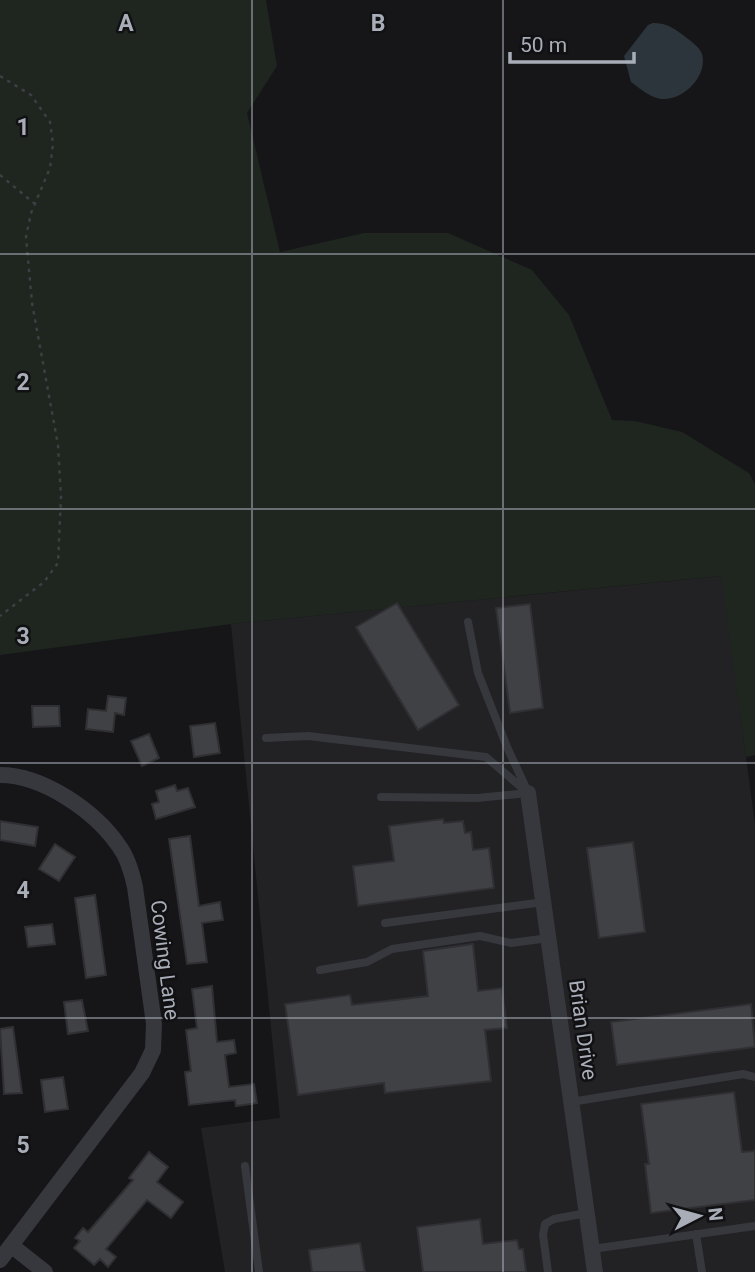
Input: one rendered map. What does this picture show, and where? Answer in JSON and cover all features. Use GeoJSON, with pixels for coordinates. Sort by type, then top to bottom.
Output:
{"type":"FeatureCollection","features":[{"type":"Feature","properties":{"kind":"street","name":"Cowing Lane"},"geometry":{"type":"LineString","coordinates":[[0,775],[24,777],[51,788],[95,821],[120,847],[132,873],[135,887],[154,1024],[153,1050],[142,1073],[0,1260]]}},
{"type":"Feature","properties":{"kind":"street","name":"Brian Drive"},"geometry":{"type":"LineString","coordinates":[[528,793],[595,1272]]}},
{"type":"Feature","properties":{"kind":"street"},"geometry":{"type":"LineString","coordinates":[[12,1246],[45,1272]]}},
{"type":"Feature","properties":{"kind":"lane"},"geometry":{"type":"LineString","coordinates":[[468,622],[478,673],[528,793]]}},
{"type":"Feature","properties":{"kind":"lane"},"geometry":{"type":"LineString","coordinates":[[266,738],[308,736],[485,757],[528,793]]}},
{"type":"Feature","properties":{"kind":"lane"},"geometry":{"type":"LineString","coordinates":[[381,797],[477,798],[528,793]]}},
{"type":"Feature","properties":{"kind":"lane"},"geometry":{"type":"LineString","coordinates":[[385,922],[544,902]]}},
{"type":"Feature","properties":{"kind":"lane"},"geometry":{"type":"LineString","coordinates":[[320,970],[367,962],[392,949],[480,936],[512,943],[549,938]]}},
{"type":"Feature","properties":{"kind":"lane"},"geometry":{"type":"LineString","coordinates":[[571,1102],[744,1074],[755,1077]]}},
{"type":"Feature","properties":{"kind":"lane"},"geometry":{"type":"LineString","coordinates":[[245,1166],[259,1272]]}},
{"type":"Feature","properties":{"kind":"lane"},"geometry":{"type":"LineString","coordinates":[[548,1272],[543,1235],[545,1224],[554,1219],[587,1213]]}},
{"type":"Feature","properties":{"kind":"lane"},"geometry":{"type":"LineString","coordinates":[[592,1249],[755,1226]]}},
{"type":"Feature","properties":{"kind":"lane"},"geometry":{"type":"LineString","coordinates":[[696,1234],[702,1272]]}},
{"type":"Feature","properties":{"kind":"path"},"geometry":{"type":"LineString","coordinates":[[0,76],[31,95],[50,122],[53,144],[50,167],[35,204],[26,237],[27,265],[58,445],[61,497],[58,563],[44,582],[0,616]]}},
{"type":"Feature","properties":{"kind":"path"},"geometry":{"type":"LineString","coordinates":[[0,175],[35,204]]}},
{"type":"Feature","properties":{"kind":"shaded area"},"geometry":{"type":"Polygon","coordinates":[[[0,0],[266,0],[277,66],[247,113],[280,252],[364,233],[448,233],[532,270],[569,315],[612,420],[635,421],[682,432],[749,473],[755,484],[755,755],[746,757],[721,576],[231,624],[0,655],[0,0]]]}},
{"type":"Feature","properties":{"kind":"shaded area"},"geometry":{"type":"Polygon","coordinates":[[[653,23],[676,30],[694,43],[702,54],[701,72],[696,81],[672,98],[654,97],[631,82],[624,56],[648,25],[653,23]]]}},
{"type":"Feature","properties":{"kind":"shaded area"},"geometry":{"type":"Polygon","coordinates":[[[722,576],[755,825],[755,1272],[225,1272],[201,1128],[280,1118],[231,624],[722,576]]]}},
{"type":"Feature","properties":{"kind":"building"},"geometry":{"type":"Polygon","coordinates":[[[397,603],[459,705],[418,730],[356,627],[397,603]]]}},
{"type":"Feature","properties":{"kind":"building"},"geometry":{"type":"Polygon","coordinates":[[[530,604],[543,708],[510,713],[496,608],[530,604]]]}},
{"type":"Feature","properties":{"kind":"building"},"geometry":{"type":"Polygon","coordinates":[[[108,696],[126,698],[124,715],[115,713],[113,732],[86,729],[88,709],[106,711],[108,696]]]}},
{"type":"Feature","properties":{"kind":"building"},"geometry":{"type":"Polygon","coordinates":[[[32,706],[59,706],[60,726],[33,727],[32,706]]]}},
{"type":"Feature","properties":{"kind":"building"},"geometry":{"type":"Polygon","coordinates":[[[215,723],[220,753],[194,757],[190,726],[215,723]]]}},
{"type":"Feature","properties":{"kind":"building"},"geometry":{"type":"Polygon","coordinates":[[[149,734],[159,758],[142,766],[131,741],[149,734]]]}},
{"type":"Feature","properties":{"kind":"building"},"geometry":{"type":"Polygon","coordinates":[[[175,785],[177,791],[188,788],[195,807],[156,819],[152,804],[159,802],[156,791],[175,785]]]}},
{"type":"Feature","properties":{"kind":"building"},"geometry":{"type":"Polygon","coordinates":[[[443,819],[444,823],[463,821],[465,833],[471,832],[473,850],[489,848],[494,888],[358,906],[353,866],[394,861],[389,826],[443,819]]]}},
{"type":"Feature","properties":{"kind":"building"},"geometry":{"type":"Polygon","coordinates":[[[0,821],[38,827],[35,846],[0,840],[0,821]]]}},
{"type":"Feature","properties":{"kind":"building"},"geometry":{"type":"Polygon","coordinates":[[[190,836],[199,906],[220,902],[223,920],[202,923],[207,962],[187,964],[169,839],[190,836]]]}},
{"type":"Feature","properties":{"kind":"building"},"geometry":{"type":"Polygon","coordinates":[[[633,842],[645,932],[599,938],[587,848],[633,842]]]}},
{"type":"Feature","properties":{"kind":"building"},"geometry":{"type":"Polygon","coordinates":[[[55,844],[75,857],[59,881],[39,869],[55,844]]]}},
{"type":"Feature","properties":{"kind":"building"},"geometry":{"type":"Polygon","coordinates":[[[95,895],[106,975],[86,978],[75,898],[95,895]]]}},
{"type":"Feature","properties":{"kind":"building"},"geometry":{"type":"Polygon","coordinates":[[[52,924],[55,944],[28,947],[25,927],[52,924]]]}},
{"type":"Feature","properties":{"kind":"building"},"geometry":{"type":"Polygon","coordinates":[[[473,944],[478,991],[502,988],[507,1028],[485,1030],[491,1081],[385,1093],[384,1083],[298,1095],[285,1004],[350,995],[352,1005],[428,996],[423,951],[473,944]]]}},
{"type":"Feature","properties":{"kind":"building"},"geometry":{"type":"Polygon","coordinates":[[[212,986],[217,1042],[234,1040],[236,1053],[225,1055],[229,1087],[254,1084],[257,1103],[236,1106],[235,1100],[189,1105],[185,1072],[191,1071],[186,1030],[197,1028],[192,989],[212,986]]]}},
{"type":"Feature","properties":{"kind":"building"},"geometry":{"type":"Polygon","coordinates":[[[82,1000],[88,1031],[68,1034],[64,1002],[82,1000]]]}},
{"type":"Feature","properties":{"kind":"building"},"geometry":{"type":"Polygon","coordinates":[[[751,1004],[755,1047],[617,1065],[611,1022],[751,1004]]]}},
{"type":"Feature","properties":{"kind":"building"},"geometry":{"type":"Polygon","coordinates":[[[13,1027],[22,1093],[4,1094],[0,1029],[13,1027]]]}},
{"type":"Feature","properties":{"kind":"building"},"geometry":{"type":"Polygon","coordinates":[[[63,1077],[68,1109],[45,1112],[41,1080],[63,1077]]]}},
{"type":"Feature","properties":{"kind":"building"},"geometry":{"type":"Polygon","coordinates":[[[734,1092],[742,1152],[755,1151],[755,1200],[651,1213],[645,1164],[649,1164],[641,1104],[734,1092]]]}},
{"type":"Feature","properties":{"kind":"building"},"geometry":{"type":"Polygon","coordinates":[[[149,1152],[168,1167],[157,1182],[183,1202],[171,1218],[147,1200],[106,1249],[116,1257],[108,1267],[100,1259],[94,1265],[74,1248],[80,1241],[75,1238],[83,1228],[88,1232],[133,1180],[129,1178],[149,1152]]]}},
{"type":"Feature","properties":{"kind":"building"},"geometry":{"type":"Polygon","coordinates":[[[480,1219],[483,1244],[517,1240],[519,1249],[523,1249],[526,1272],[423,1272],[417,1227],[480,1219]]]}},
{"type":"Feature","properties":{"kind":"building"},"geometry":{"type":"Polygon","coordinates":[[[360,1243],[365,1272],[312,1272],[309,1250],[360,1243]]]}}]}
